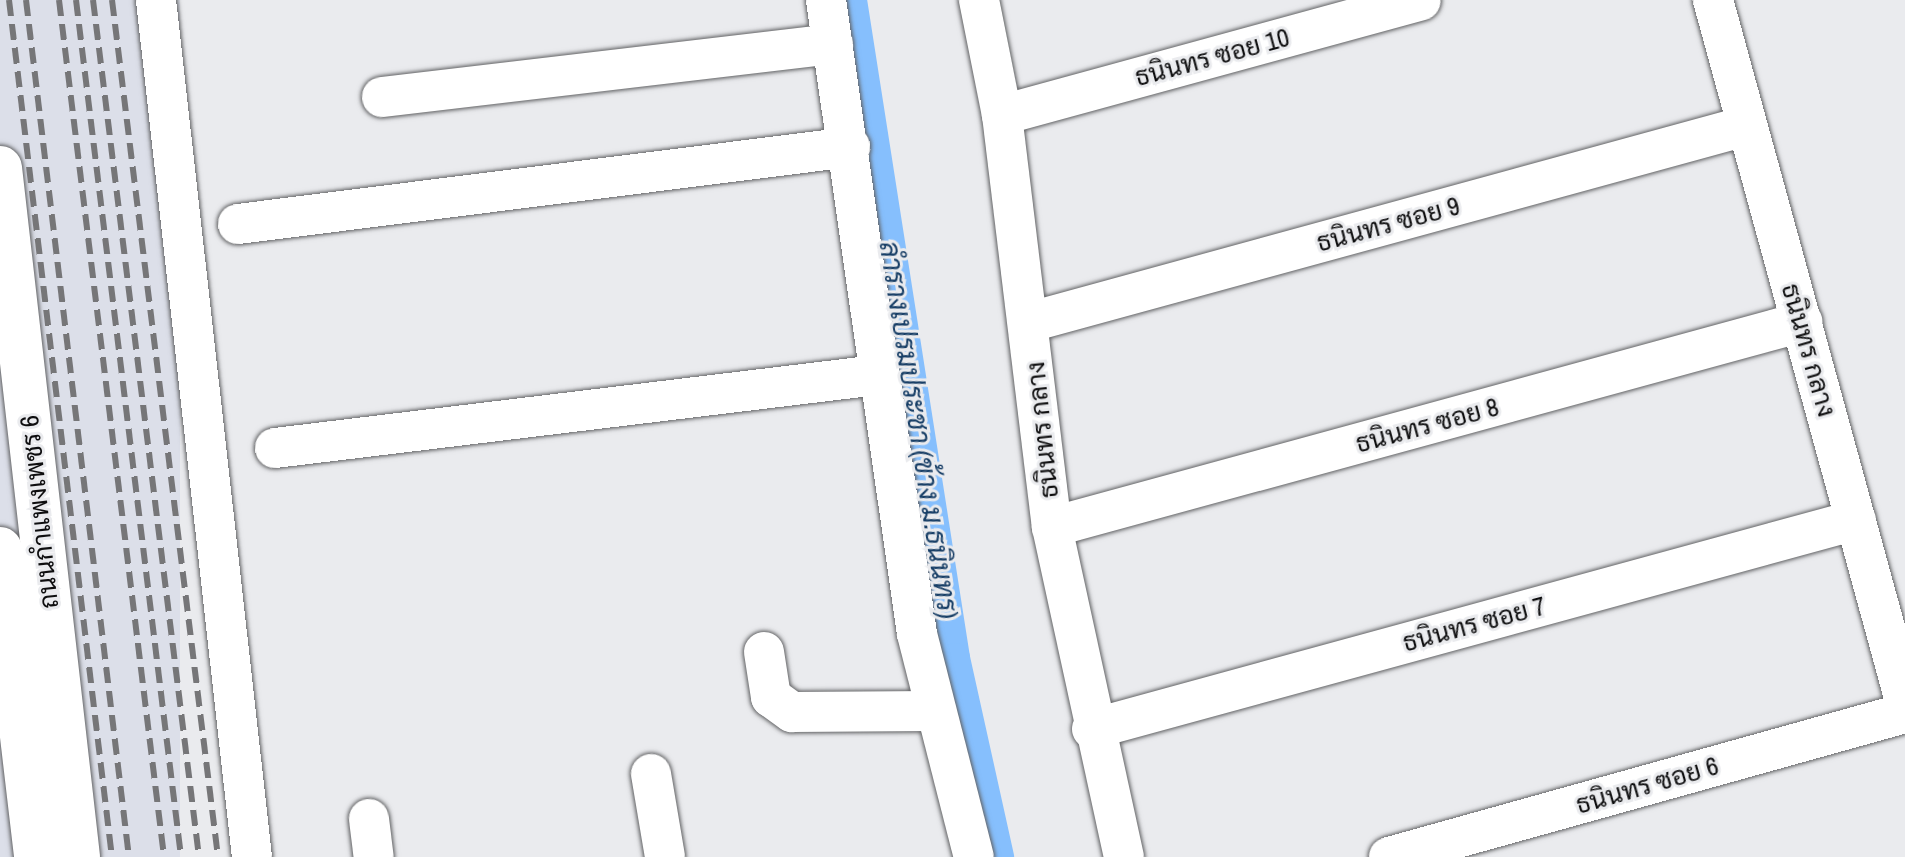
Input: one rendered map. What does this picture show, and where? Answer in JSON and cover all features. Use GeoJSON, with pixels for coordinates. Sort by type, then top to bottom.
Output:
{"type":"FeatureCollection","features":[{"type":"Feature","properties":{"kind":"main road","name":"ถนนกำแพงเพชร 6"},"geometry":{"type":"LineString","coordinates":[[0,168],[78,857]]}},
{"type":"Feature","properties":{"kind":"main road","name":"ถนนกำแพงเพชร 6"},"geometry":{"type":"LineString","coordinates":[[0,549],[36,857]]}},
{"type":"Feature","properties":{"kind":"street"},"geometry":{"type":"LineString","coordinates":[[156,0],[252,857]]}},
{"type":"Feature","properties":{"kind":"street"},"geometry":{"type":"LineString","coordinates":[[826,0],[850,147],[877,375],[931,711],[974,857]]}},
{"type":"Feature","properties":{"kind":"street","name":"ธนินทร กลาง"},"geometry":{"type":"LineString","coordinates":[[979,0],[1002,115],[1030,322],[1052,527],[1092,729],[1124,857]]}},
{"type":"Feature","properties":{"kind":"street","name":"ธนินทร ซอย 10"},"geometry":{"type":"LineString","coordinates":[[1002,115],[1421,0]]}},
{"type":"Feature","properties":{"kind":"street","name":"ธนินทร กลาง"},"geometry":{"type":"LineString","coordinates":[[1713,0],[1905,701]]}},
{"type":"Feature","properties":{"kind":"street"},"geometry":{"type":"LineString","coordinates":[[382,97],[833,44]]}},
{"type":"Feature","properties":{"kind":"street","name":"ธนินทร ซอย 9"},"geometry":{"type":"LineString","coordinates":[[1030,322],[1746,126]]}},
{"type":"Feature","properties":{"kind":"street"},"geometry":{"type":"LineString","coordinates":[[238,224],[850,147]]}},
{"type":"Feature","properties":{"kind":"street","name":"ธนินทร ซอย 8"},"geometry":{"type":"LineString","coordinates":[[1052,527],[1802,322]]}},
{"type":"Feature","properties":{"kind":"street"},"geometry":{"type":"LineString","coordinates":[[275,448],[877,375]]}},
{"type":"Feature","properties":{"kind":"street","name":"ธนินทร ซอย 7"},"geometry":{"type":"LineString","coordinates":[[1092,729],[1856,520]]}},
{"type":"Feature","properties":{"kind":"street"},"geometry":{"type":"LineString","coordinates":[[764,652],[771,697],[792,712],[931,711]]}},
{"type":"Feature","properties":{"kind":"street","name":"ธนินทร ซอย 6"},"geometry":{"type":"LineString","coordinates":[[1389,857],[1905,713]]}},
{"type":"Feature","properties":{"kind":"street"},"geometry":{"type":"LineString","coordinates":[[651,774],[665,857]]}},
{"type":"Feature","properties":{"kind":"shaded area"},"geometry":{"type":"Polygon","coordinates":[[[0,0],[180,0],[180,857],[0,857],[0,0]]]}},
{"type":"Feature","properties":{"kind":"waterway","name":"ลำรางเปรมประชา (ข้าง ม.ธนินทร)"},"geometry":{"type":"LineString","coordinates":[[852,0],[955,658],[999,857]]}},
{"type":"Feature","properties":{"kind":"railway"},"geometry":{"type":"LineString","coordinates":[[9,0],[112,857]]}},
{"type":"Feature","properties":{"kind":"railway"},"geometry":{"type":"LineString","coordinates":[[26,0],[129,857]]}},
{"type":"Feature","properties":{"kind":"railway"},"geometry":{"type":"LineString","coordinates":[[59,0],[164,857]]}},
{"type":"Feature","properties":{"kind":"railway"},"geometry":{"type":"LineString","coordinates":[[76,0],[181,857]]}},
{"type":"Feature","properties":{"kind":"railway"},"geometry":{"type":"LineString","coordinates":[[93,0],[199,857]]}},
{"type":"Feature","properties":{"kind":"railway"},"geometry":{"type":"LineString","coordinates":[[112,0],[218,857]]}}]}
